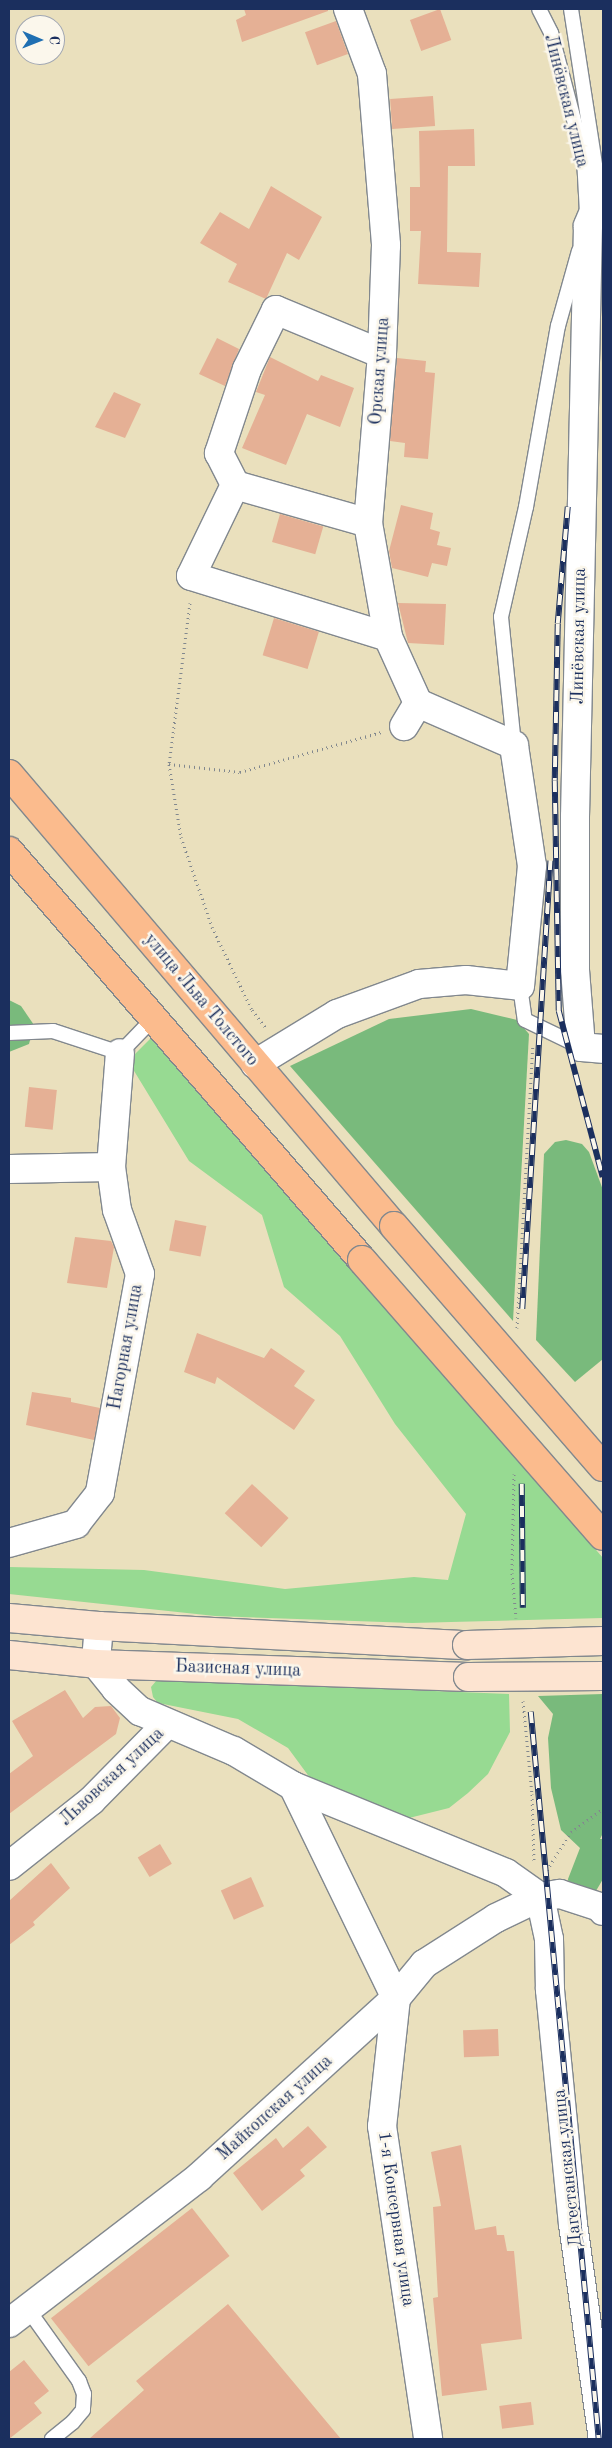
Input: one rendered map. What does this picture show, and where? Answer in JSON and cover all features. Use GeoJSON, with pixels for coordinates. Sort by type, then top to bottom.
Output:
{"type":"FeatureCollection","features":[{"type":"Feature","properties":{"kind":"main road","name":"улица Льва Толстого"},"geometry":{"type":"LineString","coordinates":[[9,774],[255,1064],[603,1467]]}},
{"type":"Feature","properties":{"kind":"main road"},"geometry":{"type":"LineString","coordinates":[[9,851],[152,1020],[603,1536]]}},
{"type":"Feature","properties":{"kind":"street","name":"Орская улица"},"geometry":{"type":"LineString","coordinates":[[348,9],[372,74],[386,245],[382,354],[368,523],[388,637],[418,703]]}},
{"type":"Feature","properties":{"kind":"street","name":"Линёвская улица"},"geometry":{"type":"LineString","coordinates":[[592,1048],[575,970],[575,817],[588,226],[602,194]]}},
{"type":"Feature","properties":{"kind":"street"},"geometry":{"type":"LineString","coordinates":[[368,523],[235,484],[219,453],[247,369],[276,310],[382,354]]}},
{"type":"Feature","properties":{"kind":"street"},"geometry":{"type":"LineString","coordinates":[[235,484],[191,576],[388,637]]}},
{"type":"Feature","properties":{"kind":"street"},"geometry":{"type":"LineString","coordinates":[[255,1064],[337,1014],[419,984],[466,980],[520,986],[532,866],[514,745],[418,703],[404,726]]}},
{"type":"Feature","properties":{"kind":"street","name":"Нагорная улица"},"geometry":{"type":"LineString","coordinates":[[9,1543],[76,1524],[100,1493],[140,1274],[117,1210],[110,1167],[120,1054]]}},
{"type":"Feature","properties":{"kind":"street"},"geometry":{"type":"LineString","coordinates":[[9,1169],[110,1167]]}},
{"type":"Feature","properties":{"kind":"street","name":"Базисная улица"},"geometry":{"type":"LineString","coordinates":[[9,1618],[99,1626],[467,1645],[603,1642]]}},
{"type":"Feature","properties":{"kind":"street"},"geometry":{"type":"LineString","coordinates":[[99,1626],[96,1664],[116,1689],[140,1711],[234,1752],[293,1786],[506,1873],[540,1896],[560,1894],[600,1907],[603,1911]]}},
{"type":"Feature","properties":{"kind":"street","name":"Базисная улица"},"geometry":{"type":"LineString","coordinates":[[9,1655],[96,1664],[468,1677],[603,1676]]}},
{"type":"Feature","properties":{"kind":"street","name":"Львовская улица"},"geometry":{"type":"LineString","coordinates":[[9,1866],[91,1801],[167,1724]]}},
{"type":"Feature","properties":{"kind":"street"},"geometry":{"type":"LineString","coordinates":[[293,1786],[396,1998]]}},
{"type":"Feature","properties":{"kind":"street","name":"Майкопская улица"},"geometry":{"type":"LineString","coordinates":[[18,2316],[199,2177],[396,1998],[424,1964],[496,1918],[540,1896]]}},
{"type":"Feature","properties":{"kind":"street","name":"Дагестанская улица"},"geometry":{"type":"LineString","coordinates":[[540,1896],[549,1939],[550,1990],[573,2224],[603,2439]]}},
{"type":"Feature","properties":{"kind":"street","name":"1-я Консервная улица"},"geometry":{"type":"LineString","coordinates":[[396,1998],[382,2126],[428,2439]]}},
{"type":"Feature","properties":{"kind":"lane","name":"Линёвская улица"},"geometry":{"type":"LineString","coordinates":[[514,745],[501,617],[526,507],[558,326],[573,268],[588,226],[584,158],[551,33],[539,9]]}},
{"type":"Feature","properties":{"kind":"lane"},"geometry":{"type":"LineString","coordinates":[[571,9],[602,194]]}},
{"type":"Feature","properties":{"kind":"lane"},"geometry":{"type":"LineString","coordinates":[[520,986],[525,1020],[592,1048]]}},
{"type":"Feature","properties":{"kind":"lane"},"geometry":{"type":"LineString","coordinates":[[9,1033],[53,1031],[120,1054],[152,1020]]}},
{"type":"Feature","properties":{"kind":"lane"},"geometry":{"type":"LineString","coordinates":[[18,2316],[80,2381],[84,2394],[82,2410],[73,2422],[52,2439]]}},
{"type":"Feature","properties":{"kind":"path"},"geometry":{"type":"LineString","coordinates":[[191,576],[188,632],[169,764],[181,837],[212,927],[252,1010],[280,1048]]}},
{"type":"Feature","properties":{"kind":"path"},"geometry":{"type":"LineString","coordinates":[[169,764],[240,772],[404,726]]}},
{"type":"Feature","properties":{"kind":"path"},"geometry":{"type":"LineString","coordinates":[[540,1896],[534,1883],[546,1871],[571,1832],[603,1809]]}},
{"type":"Feature","properties":{"kind":"green space"},"geometry":{"type":"Polygon","coordinates":[[[9,1000],[21,1006],[34,1025],[29,1044],[9,1052],[9,1000]]]}},
{"type":"Feature","properties":{"kind":"green space"},"geometry":{"type":"Polygon","coordinates":[[[471,1009],[517,1020],[529,1034],[513,1321],[290,1066],[389,1019],[471,1009]]]}},
{"type":"Feature","properties":{"kind":"green space"},"geometry":{"type":"Polygon","coordinates":[[[154,1035],[603,1558],[603,1618],[412,1623],[215,1616],[9,1594],[9,1567],[144,1570],[285,1589],[414,1577],[448,1580],[466,1514],[395,1424],[340,1336],[284,1287],[262,1215],[189,1161],[128,1061],[154,1035]]]}},
{"type":"Feature","properties":{"kind":"green space"},"geometry":{"type":"Polygon","coordinates":[[[566,1140],[582,1144],[589,1152],[603,1190],[603,1359],[575,1382],[536,1340],[544,1154],[555,1142],[566,1140]]]}},
{"type":"Feature","properties":{"kind":"green space"},"geometry":{"type":"Polygon","coordinates":[[[157,1680],[509,1694],[510,1732],[488,1774],[468,1793],[449,1808],[405,1819],[316,1786],[288,1748],[238,1719],[158,1703],[153,1697],[151,1687],[157,1680]]]}},
{"type":"Feature","properties":{"kind":"green space"},"geometry":{"type":"Polygon","coordinates":[[[603,1694],[603,1833],[600,1839],[603,1839],[603,1879],[593,1896],[569,1891],[568,1879],[580,1848],[561,1830],[551,1788],[548,1738],[553,1714],[538,1696],[603,1694]]]}},
{"type":"Feature","properties":{"kind":"building"},"geometry":{"type":"Polygon","coordinates":[[[244,9],[328,9],[328,11],[242,42],[236,20],[246,15],[244,9]]]}},
{"type":"Feature","properties":{"kind":"building"},"geometry":{"type":"Polygon","coordinates":[[[440,9],[451,40],[421,51],[410,20],[440,9]]]}},
{"type":"Feature","properties":{"kind":"building"},"geometry":{"type":"Polygon","coordinates":[[[336,21],[348,54],[317,65],[305,32],[336,21]]]}},
{"type":"Feature","properties":{"kind":"building"},"geometry":{"type":"Polygon","coordinates":[[[433,96],[435,126],[392,129],[390,99],[433,96]]]}},
{"type":"Feature","properties":{"kind":"building"},"geometry":{"type":"Polygon","coordinates":[[[474,129],[475,166],[448,166],[447,252],[481,253],[479,287],[418,284],[421,231],[410,231],[410,187],[420,187],[419,131],[474,129]]]}},
{"type":"Feature","properties":{"kind":"building"},"geometry":{"type":"Polygon","coordinates":[[[271,186],[322,217],[299,260],[287,253],[266,299],[228,282],[237,264],[200,243],[220,212],[249,229],[271,186]]]}},
{"type":"Feature","properties":{"kind":"building"},"geometry":{"type":"Polygon","coordinates":[[[217,338],[239,349],[225,386],[199,374],[217,338]]]}},
{"type":"Feature","properties":{"kind":"building"},"geometry":{"type":"Polygon","coordinates":[[[270,357],[318,381],[321,375],[354,388],[340,427],[307,414],[286,465],[242,448],[265,395],[256,392],[270,357]]]}},
{"type":"Feature","properties":{"kind":"building"},"geometry":{"type":"Polygon","coordinates":[[[397,358],[426,361],[425,372],[435,373],[428,459],[404,457],[405,443],[390,441],[397,358]]]}},
{"type":"Feature","properties":{"kind":"building"},"geometry":{"type":"Polygon","coordinates":[[[114,392],[141,404],[125,438],[95,427],[114,392]]]}},
{"type":"Feature","properties":{"kind":"building"},"geometry":{"type":"Polygon","coordinates":[[[401,505],[433,513],[430,529],[440,532],[437,545],[451,548],[447,566],[432,563],[428,577],[392,568],[389,551],[401,505]]]}},
{"type":"Feature","properties":{"kind":"building"},"geometry":{"type":"Polygon","coordinates":[[[280,514],[323,526],[315,554],[272,542],[280,514]]]}},
{"type":"Feature","properties":{"kind":"building"},"geometry":{"type":"Polygon","coordinates":[[[398,603],[446,604],[444,645],[408,643],[398,603]]]}},
{"type":"Feature","properties":{"kind":"building"},"geometry":{"type":"Polygon","coordinates":[[[274,618],[319,632],[308,669],[263,655],[274,618]]]}},
{"type":"Feature","properties":{"kind":"building"},"geometry":{"type":"Polygon","coordinates":[[[29,1087],[57,1090],[53,1130],[25,1127],[29,1087]]]}},
{"type":"Feature","properties":{"kind":"building"},"geometry":{"type":"Polygon","coordinates":[[[175,1220],[206,1226],[200,1257],[169,1250],[175,1220]]]}},
{"type":"Feature","properties":{"kind":"building"},"geometry":{"type":"Polygon","coordinates":[[[75,1237],[111,1241],[114,1247],[107,1288],[67,1283],[75,1237]]]}},
{"type":"Feature","properties":{"kind":"building"},"geometry":{"type":"Polygon","coordinates":[[[197,1333],[264,1358],[271,1348],[305,1371],[294,1386],[315,1400],[294,1430],[217,1377],[215,1384],[184,1372],[197,1333]]]}},
{"type":"Feature","properties":{"kind":"building"},"geometry":{"type":"Polygon","coordinates":[[[32,1392],[71,1398],[71,1402],[100,1408],[94,1440],[26,1425],[32,1392]]]}},
{"type":"Feature","properties":{"kind":"building"},"geometry":{"type":"Polygon","coordinates":[[[252,1484],[289,1518],[261,1547],[225,1513],[252,1484]]]}},
{"type":"Feature","properties":{"kind":"building"},"geometry":{"type":"Polygon","coordinates":[[[65,1690],[83,1718],[95,1707],[111,1706],[120,1718],[116,1734],[9,1814],[9,1774],[33,1756],[12,1721],[65,1690]]]}},
{"type":"Feature","properties":{"kind":"building"},"geometry":{"type":"Polygon","coordinates":[[[160,1844],[172,1864],[150,1877],[138,1857],[160,1844]]]}},
{"type":"Feature","properties":{"kind":"building"},"geometry":{"type":"Polygon","coordinates":[[[51,1863],[70,1888],[33,1922],[35,1925],[9,1945],[9,1901],[51,1863]]]}},
{"type":"Feature","properties":{"kind":"building"},"geometry":{"type":"Polygon","coordinates":[[[251,1877],[264,1906],[234,1920],[221,1890],[251,1877]]]}},
{"type":"Feature","properties":{"kind":"building"},"geometry":{"type":"Polygon","coordinates":[[[498,2029],[499,2056],[464,2057],[463,2030],[498,2029]]]}},
{"type":"Feature","properties":{"kind":"building"},"geometry":{"type":"Polygon","coordinates":[[[308,2126],[327,2147],[300,2170],[305,2176],[262,2211],[233,2173],[276,2138],[283,2148],[308,2126]]]}},
{"type":"Feature","properties":{"kind":"building"},"geometry":{"type":"Polygon","coordinates":[[[461,2145],[475,2230],[496,2226],[497,2235],[504,2235],[507,2251],[514,2251],[522,2339],[481,2344],[487,2390],[442,2396],[433,2298],[438,2297],[433,2207],[441,2206],[431,2152],[461,2145]]]}},
{"type":"Feature","properties":{"kind":"building"},"geometry":{"type":"Polygon","coordinates":[[[192,2208],[230,2256],[89,2366],[51,2318],[192,2208]]]}},
{"type":"Feature","properties":{"kind":"building"},"geometry":{"type":"Polygon","coordinates":[[[228,2304],[341,2439],[89,2439],[144,2390],[136,2381],[228,2304]]]}},
{"type":"Feature","properties":{"kind":"building"},"geometry":{"type":"Polygon","coordinates":[[[24,2360],[49,2391],[34,2403],[42,2413],[9,2439],[9,2372],[24,2360]]]}},
{"type":"Feature","properties":{"kind":"building"},"geometry":{"type":"Polygon","coordinates":[[[531,2402],[534,2425],[502,2429],[499,2406],[531,2402]]]}},
{"type":"Feature","properties":{"kind":"railway"},"geometry":{"type":"LineString","coordinates":[[568,507],[558,624],[555,781],[559,1011],[603,1177]]}},
{"type":"Feature","properties":{"kind":"railway"},"geometry":{"type":"LineString","coordinates":[[522,1309],[550,861]]}},
{"type":"Feature","properties":{"kind":"railway"},"geometry":{"type":"LineString","coordinates":[[522,1484],[523,1608]]}},
{"type":"Feature","properties":{"kind":"railway"},"geometry":{"type":"LineString","coordinates":[[531,1712],[599,2439]]}}]}
